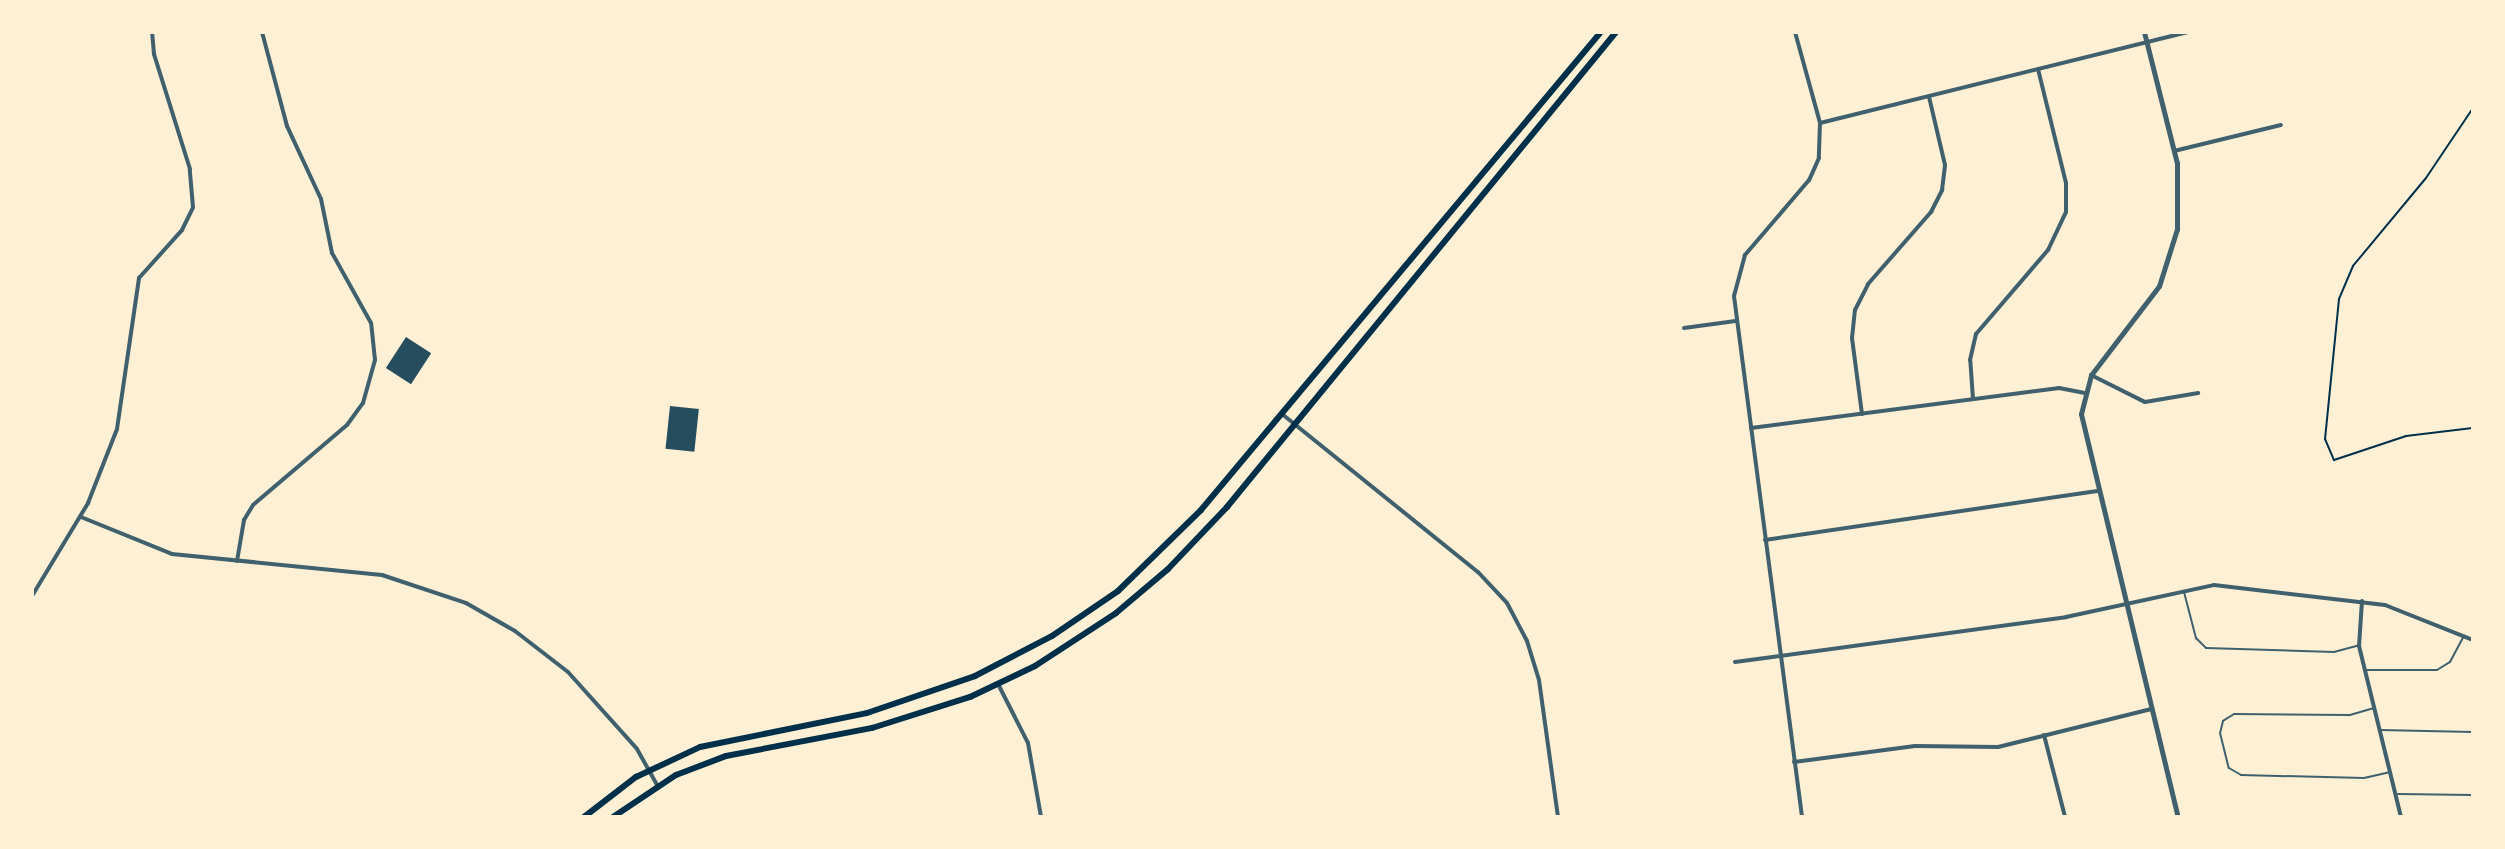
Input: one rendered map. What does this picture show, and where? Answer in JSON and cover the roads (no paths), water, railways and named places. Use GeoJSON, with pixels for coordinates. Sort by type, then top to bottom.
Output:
{"type":"FeatureCollection","features":[{"type":"Feature","properties":{"kind":"main road"},"geometry":{"type":"LineString","coordinates":[[584,817],[649,770],[738,735],[896,705],[1024,652],[1095,608],[1161,553],[1282,414],[1601,32]]}},
{"type":"Feature","properties":{"kind":"main road"},"geometry":{"type":"LineString","coordinates":[[613,817],[657,785],[726,756],[896,722],[998,684],[1082,636],[1160,576],[1227,507],[1616,32]]}},
{"type":"Feature","properties":{"kind":"street"},"geometry":{"type":"LineString","coordinates":[[32,596],[92,495],[120,418],[139,278],[182,230],[194,195],[154,54],[152,32]]}},
{"type":"Feature","properties":{"kind":"street"},"geometry":{"type":"LineString","coordinates":[[237,562],[244,520],[253,505],[347,425],[363,403],[375,360],[371,323],[332,253],[321,199],[287,126],[262,32]]}},
{"type":"Feature","properties":{"kind":"street"},"geometry":{"type":"LineString","coordinates":[[1795,32],[1820,123],[1822,146],[1815,170],[1753,243],[1739,268],[1736,321],[1802,817]]}},
{"type":"Feature","properties":{"kind":"street"},"geometry":{"type":"LineString","coordinates":[[2144,32],[2174,151],[2180,207],[2167,268],[2137,320],[2091,375],[2084,393],[2082,429],[2178,817]]}},
{"type":"Feature","properties":{"kind":"street"},"geometry":{"type":"LineString","coordinates":[[1820,123],[2188,32]]}},
{"type":"Feature","properties":{"kind":"street"},"geometry":{"type":"LineString","coordinates":[[1973,399],[1970,360],[1976,334],[2048,250],[2066,212],[2066,183],[2038,69]]}},
{"type":"Feature","properties":{"kind":"street"},"geometry":{"type":"LineString","coordinates":[[1862,414],[1852,338],[1855,310],[1868,284],[1931,212],[1942,190],[1945,165],[1929,96]]}},
{"type":"Feature","properties":{"kind":"street"},"geometry":{"type":"LineString","coordinates":[[2174,151],[2281,125]]}},
{"type":"Feature","properties":{"kind":"street"},"geometry":{"type":"LineString","coordinates":[[1684,328],[1736,321]]}},
{"type":"Feature","properties":{"kind":"street"},"geometry":{"type":"LineString","coordinates":[[2091,375],[2145,402],[2198,393]]}},
{"type":"Feature","properties":{"kind":"street"},"geometry":{"type":"LineString","coordinates":[[1751,428],[2059,388],[2084,393]]}},
{"type":"Feature","properties":{"kind":"street"},"geometry":{"type":"LineString","coordinates":[[1282,414],[1478,572],[1514,613],[1539,680],[1558,817]]}},
{"type":"Feature","properties":{"kind":"street"},"geometry":{"type":"LineString","coordinates":[[1765,540],[2097,491]]}},
{"type":"Feature","properties":{"kind":"street"},"geometry":{"type":"LineString","coordinates":[[81,517],[153,549],[237,562],[382,575],[475,608],[568,672],[610,715],[657,785]]}},
{"type":"Feature","properties":{"kind":"street"},"geometry":{"type":"LineString","coordinates":[[1735,662],[2066,617],[2214,585],[2362,600],[2410,612],[2473,640]]}},
{"type":"Feature","properties":{"kind":"street"},"geometry":{"type":"LineString","coordinates":[[2362,600],[2359,646],[2401,817]]}},
{"type":"Feature","properties":{"kind":"street"},"geometry":{"type":"LineString","coordinates":[[998,684],[1028,743],[1041,817]]}},
{"type":"Feature","properties":{"kind":"street"},"geometry":{"type":"LineString","coordinates":[[1794,762],[1915,746],[1984,748],[2151,709]]}},
{"type":"Feature","properties":{"kind":"street"},"geometry":{"type":"LineString","coordinates":[[2044,735],[2065,817]]}},
{"type":"Feature","properties":{"kind":"lane"},"geometry":{"type":"LineString","coordinates":[[2184,590],[2196,638],[2206,648],[2334,652],[2359,646]]}},
{"type":"Feature","properties":{"kind":"lane"},"geometry":{"type":"LineString","coordinates":[[2364,670],[2437,670],[2450,662],[2465,635]]}},
{"type":"Feature","properties":{"kind":"lane"},"geometry":{"type":"LineString","coordinates":[[2374,708],[2349,715],[2234,714],[2223,721],[2220,733],[2229,768],[2241,775],[2364,778],[2390,772]]}},
{"type":"Feature","properties":{"kind":"lane"},"geometry":{"type":"LineString","coordinates":[[2379,730],[2473,732]]}},
{"type":"Feature","properties":{"kind":"lane"},"geometry":{"type":"LineString","coordinates":[[2395,794],[2473,795]]}}]}
